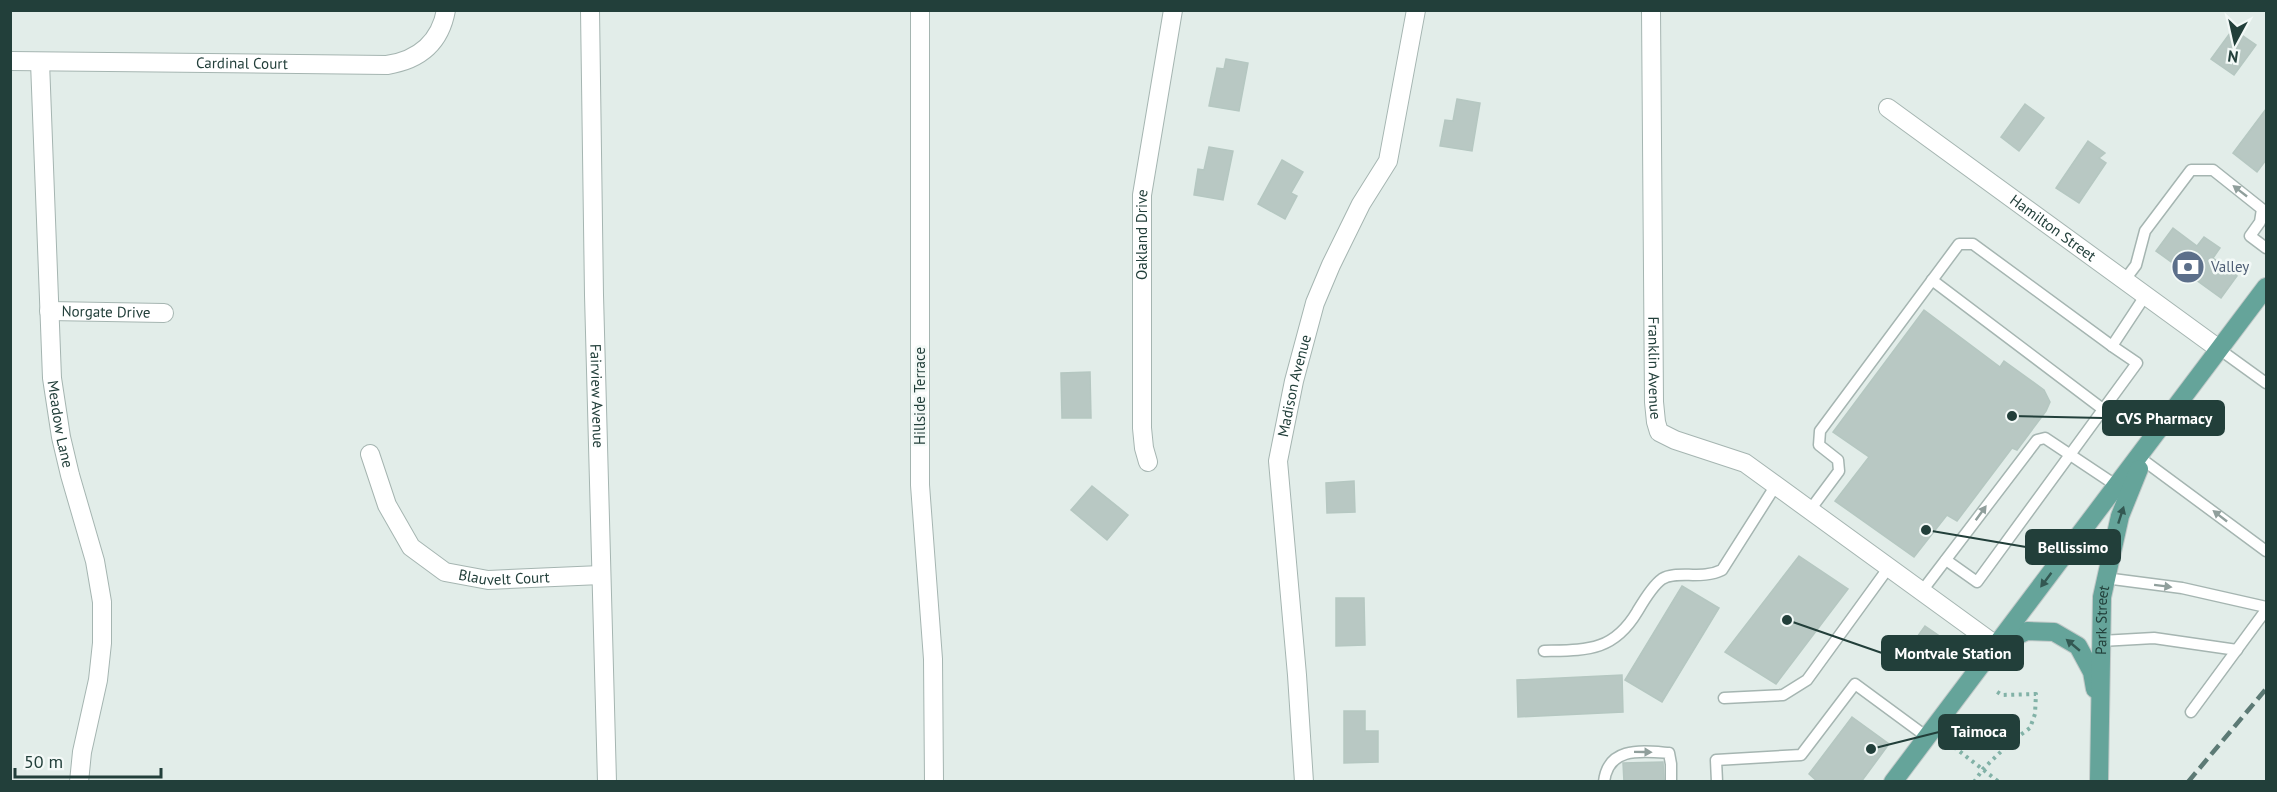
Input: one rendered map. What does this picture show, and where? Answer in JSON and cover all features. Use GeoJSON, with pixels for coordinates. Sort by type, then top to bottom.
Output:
{"type":"FeatureCollection","features":[{"type":"Feature","properties":{"kind":"main road"},"geometry":{"type":"LineString","coordinates":[[1893,782],[2266,287]]}},
{"type":"Feature","properties":{"kind":"main road","name":"Park Street"},"geometry":{"type":"LineString","coordinates":[[2099,782],[2102,597],[2105,578],[2120,516],[2157,432]]}},
{"type":"Feature","properties":{"kind":"main road"},"geometry":{"type":"LineString","coordinates":[[1997,645],[2027,631],[2054,632],[2078,646],[2092,672],[2100,717]]}},
{"type":"Feature","properties":{"kind":"street","name":"Cardinal Court"},"geometry":{"type":"LineString","coordinates":[[10,61],[387,64],[403,62],[418,56],[432,44],[442,28],[446,10]]}},
{"type":"Feature","properties":{"kind":"street","name":"Fairview Avenue"},"geometry":{"type":"LineString","coordinates":[[590,10],[594,296],[607,782]]}},
{"type":"Feature","properties":{"kind":"street","name":"Hillside Terrace"},"geometry":{"type":"LineString","coordinates":[[920,10],[920,485],[933,659],[934,782]]}},
{"type":"Feature","properties":{"kind":"street","name":"Oakland Drive"},"geometry":{"type":"LineString","coordinates":[[1148,462],[1142,428],[1142,195],[1173,10]]}},
{"type":"Feature","properties":{"kind":"street","name":"Madison Avenue"},"geometry":{"type":"LineString","coordinates":[[1304,782],[1278,461],[1294,381],[1315,303],[1331,265],[1362,204],[1388,160],[1416,10]]}},
{"type":"Feature","properties":{"kind":"street","name":"Franklin Avenue"},"geometry":{"type":"LineString","coordinates":[[1651,10],[1656,422],[1659,432],[1675,440],[1745,463],[1997,645]]}},
{"type":"Feature","properties":{"kind":"street","name":"Meadow Lane"},"geometry":{"type":"LineString","coordinates":[[40,62],[52,378],[61,437],[95,561],[102,602],[102,644],[98,680],[82,752],[79,782]]}},
{"type":"Feature","properties":{"kind":"street","name":"Hamilton Street"},"geometry":{"type":"LineString","coordinates":[[1888,108],[2219,350]]}},
{"type":"Feature","properties":{"kind":"street","name":"Norgate Drive"},"geometry":{"type":"LineString","coordinates":[[49,311],[164,313]]}},
{"type":"Feature","properties":{"kind":"street","name":"Blauvelt Court"},"geometry":{"type":"LineString","coordinates":[[370,454],[387,505],[411,547],[445,572],[488,580],[601,575]]}},
{"type":"Feature","properties":{"kind":"lane"},"geometry":{"type":"LineString","coordinates":[[2124,281],[2136,265],[2145,231],[2191,170],[2213,170],[2262,209],[2260,222],[2250,236],[2266,248]]}},
{"type":"Feature","properties":{"kind":"lane"},"geometry":{"type":"LineString","coordinates":[[1810,510],[1839,471],[1838,460],[1819,445],[1820,431],[1959,244],[1973,244],[2137,363],[1977,582],[1946,560]]}},
{"type":"Feature","properties":{"kind":"lane"},"geometry":{"type":"LineString","coordinates":[[1932,280],[2104,410]]}},
{"type":"Feature","properties":{"kind":"lane"},"geometry":{"type":"LineString","coordinates":[[2112,346],[2145,296]]}},
{"type":"Feature","properties":{"kind":"lane"},"geometry":{"type":"LineString","coordinates":[[2219,350],[2266,383]]}},
{"type":"Feature","properties":{"kind":"lane"},"geometry":{"type":"LineString","coordinates":[[1922,591],[2037,440],[2046,438],[2117,486]]}},
{"type":"Feature","properties":{"kind":"lane"},"geometry":{"type":"LineString","coordinates":[[2144,460],[2266,551]]}},
{"type":"Feature","properties":{"kind":"lane"},"geometry":{"type":"LineString","coordinates":[[1544,651],[1589,649],[1604,645],[1627,628],[1642,603],[1663,578],[1674,575],[1702,576],[1722,570],[1776,485]]}},
{"type":"Feature","properties":{"kind":"lane"},"geometry":{"type":"LineString","coordinates":[[1724,698],[1783,695],[1807,680],[1889,567]]}},
{"type":"Feature","properties":{"kind":"lane"},"geometry":{"type":"LineString","coordinates":[[2105,578],[2182,588],[2266,608],[2192,712]]}},
{"type":"Feature","properties":{"kind":"lane"},"geometry":{"type":"LineString","coordinates":[[2101,641],[2154,638],[2237,650]]}},
{"type":"Feature","properties":{"kind":"lane"},"geometry":{"type":"LineString","coordinates":[[1717,782],[1716,760],[1801,755],[1855,684],[1927,737]]}},
{"type":"Feature","properties":{"kind":"lane"},"geometry":{"type":"LineString","coordinates":[[1604,782],[1609,766],[1617,757],[1629,752],[1669,753],[1671,782]]}},
{"type":"Feature","properties":{"kind":"path"},"geometry":{"type":"LineString","coordinates":[[1974,782],[1983,769],[2012,741],[2030,728],[2035,714],[2036,694],[2002,695],[1996,691]]}},
{"type":"Feature","properties":{"kind":"path"},"geometry":{"type":"LineString","coordinates":[[1954,747],[1999,782]]}},
{"type":"Feature","properties":{"kind":"building"},"geometry":{"type":"Polygon","coordinates":[[[2233,29],[2256,45],[2234,75],[2211,59],[2233,29]]]}},
{"type":"Feature","properties":{"kind":"building"},"geometry":{"type":"Polygon","coordinates":[[[1226,59],[1248,63],[1239,111],[1209,106],[1217,68],[1224,69],[1226,59]]]}},
{"type":"Feature","properties":{"kind":"building"},"geometry":{"type":"Polygon","coordinates":[[[1457,99],[1480,103],[1472,151],[1440,146],[1445,120],[1453,121],[1457,99]]]}},
{"type":"Feature","properties":{"kind":"building"},"geometry":{"type":"Polygon","coordinates":[[[2025,104],[2044,118],[2019,151],[2001,137],[2025,104]]]}},
{"type":"Feature","properties":{"kind":"building"},"geometry":{"type":"Polygon","coordinates":[[[2266,109],[2266,160],[2257,172],[2233,153],[2266,109]]]}},
{"type":"Feature","properties":{"kind":"building"},"geometry":{"type":"Polygon","coordinates":[[[2088,141],[2105,153],[2099,158],[2106,163],[2079,203],[2056,188],[2088,141]]]}},
{"type":"Feature","properties":{"kind":"building"},"geometry":{"type":"Polygon","coordinates":[[[1209,147],[1233,151],[1223,200],[1194,195],[1198,169],[1204,170],[1209,147]]]}},
{"type":"Feature","properties":{"kind":"building"},"geometry":{"type":"Polygon","coordinates":[[[1282,160],[1303,172],[1291,193],[1297,196],[1285,219],[1258,204],[1282,160]]]}},
{"type":"Feature","properties":{"kind":"building"},"geometry":{"type":"Polygon","coordinates":[[[2173,228],[2197,246],[2204,237],[2220,248],[2213,258],[2237,276],[2221,298],[2156,251],[2173,228]]]}},
{"type":"Feature","properties":{"kind":"building"},"geometry":{"type":"Polygon","coordinates":[[[1924,310],[2000,367],[2004,361],[2044,390],[2050,402],[2046,411],[2017,450],[2012,448],[1957,521],[1947,515],[1914,557],[1835,501],[1869,457],[1833,432],[1924,310]]]}},
{"type":"Feature","properties":{"kind":"building"},"geometry":{"type":"Polygon","coordinates":[[[1090,372],[1091,418],[1062,418],[1061,373],[1090,372]]]}},
{"type":"Feature","properties":{"kind":"building"},"geometry":{"type":"Polygon","coordinates":[[[1354,481],[1355,512],[1327,513],[1326,483],[1354,481]]]}},
{"type":"Feature","properties":{"kind":"building"},"geometry":{"type":"Polygon","coordinates":[[[1092,486],[1128,515],[1107,540],[1071,510],[1092,486]]]}},
{"type":"Feature","properties":{"kind":"building"},"geometry":{"type":"Polygon","coordinates":[[[1799,556],[1848,589],[1776,684],[1725,652],[1799,556]]]}},
{"type":"Feature","properties":{"kind":"building"},"geometry":{"type":"Polygon","coordinates":[[[1682,586],[1719,608],[1662,702],[1625,680],[1682,586]]]}},
{"type":"Feature","properties":{"kind":"building"},"geometry":{"type":"Polygon","coordinates":[[[1336,598],[1364,598],[1365,645],[1336,646],[1336,598]]]}},
{"type":"Feature","properties":{"kind":"building"},"geometry":{"type":"Polygon","coordinates":[[[1925,626],[1957,648],[1944,666],[1912,644],[1925,626]]]}},
{"type":"Feature","properties":{"kind":"building"},"geometry":{"type":"Polygon","coordinates":[[[1622,675],[1623,712],[1518,717],[1517,680],[1622,675]]]}},
{"type":"Feature","properties":{"kind":"building"},"geometry":{"type":"Polygon","coordinates":[[[1344,711],[1365,711],[1365,731],[1378,731],[1378,762],[1344,763],[1344,711]]]}},
{"type":"Feature","properties":{"kind":"building"},"geometry":{"type":"Polygon","coordinates":[[[1852,717],[1889,744],[1861,782],[1818,782],[1809,774],[1852,717]]]}},
{"type":"Feature","properties":{"kind":"building"},"geometry":{"type":"Polygon","coordinates":[[[1663,762],[1664,782],[1624,782],[1623,763],[1663,762]]]}},
{"type":"Feature","properties":{"kind":"railway"},"geometry":{"type":"LineString","coordinates":[[2188,782],[2266,689]]}},
{"type":"Feature","properties":{"kind":"place","name":"Valley"},"geometry":{"type":"Point","coordinates":[2188,267]}},
{"type":"Feature","properties":{"kind":"place","name":"CVS Pharmacy"},"geometry":{"type":"Point","coordinates":[2012,416]}},
{"type":"Feature","properties":{"kind":"place","name":"Bellissimo"},"geometry":{"type":"Point","coordinates":[1926,530]}},
{"type":"Feature","properties":{"kind":"place","name":"Montvale Station"},"geometry":{"type":"Point","coordinates":[1787,620]}},
{"type":"Feature","properties":{"kind":"place","name":"Taimoca"},"geometry":{"type":"Point","coordinates":[1871,749]}}]}
